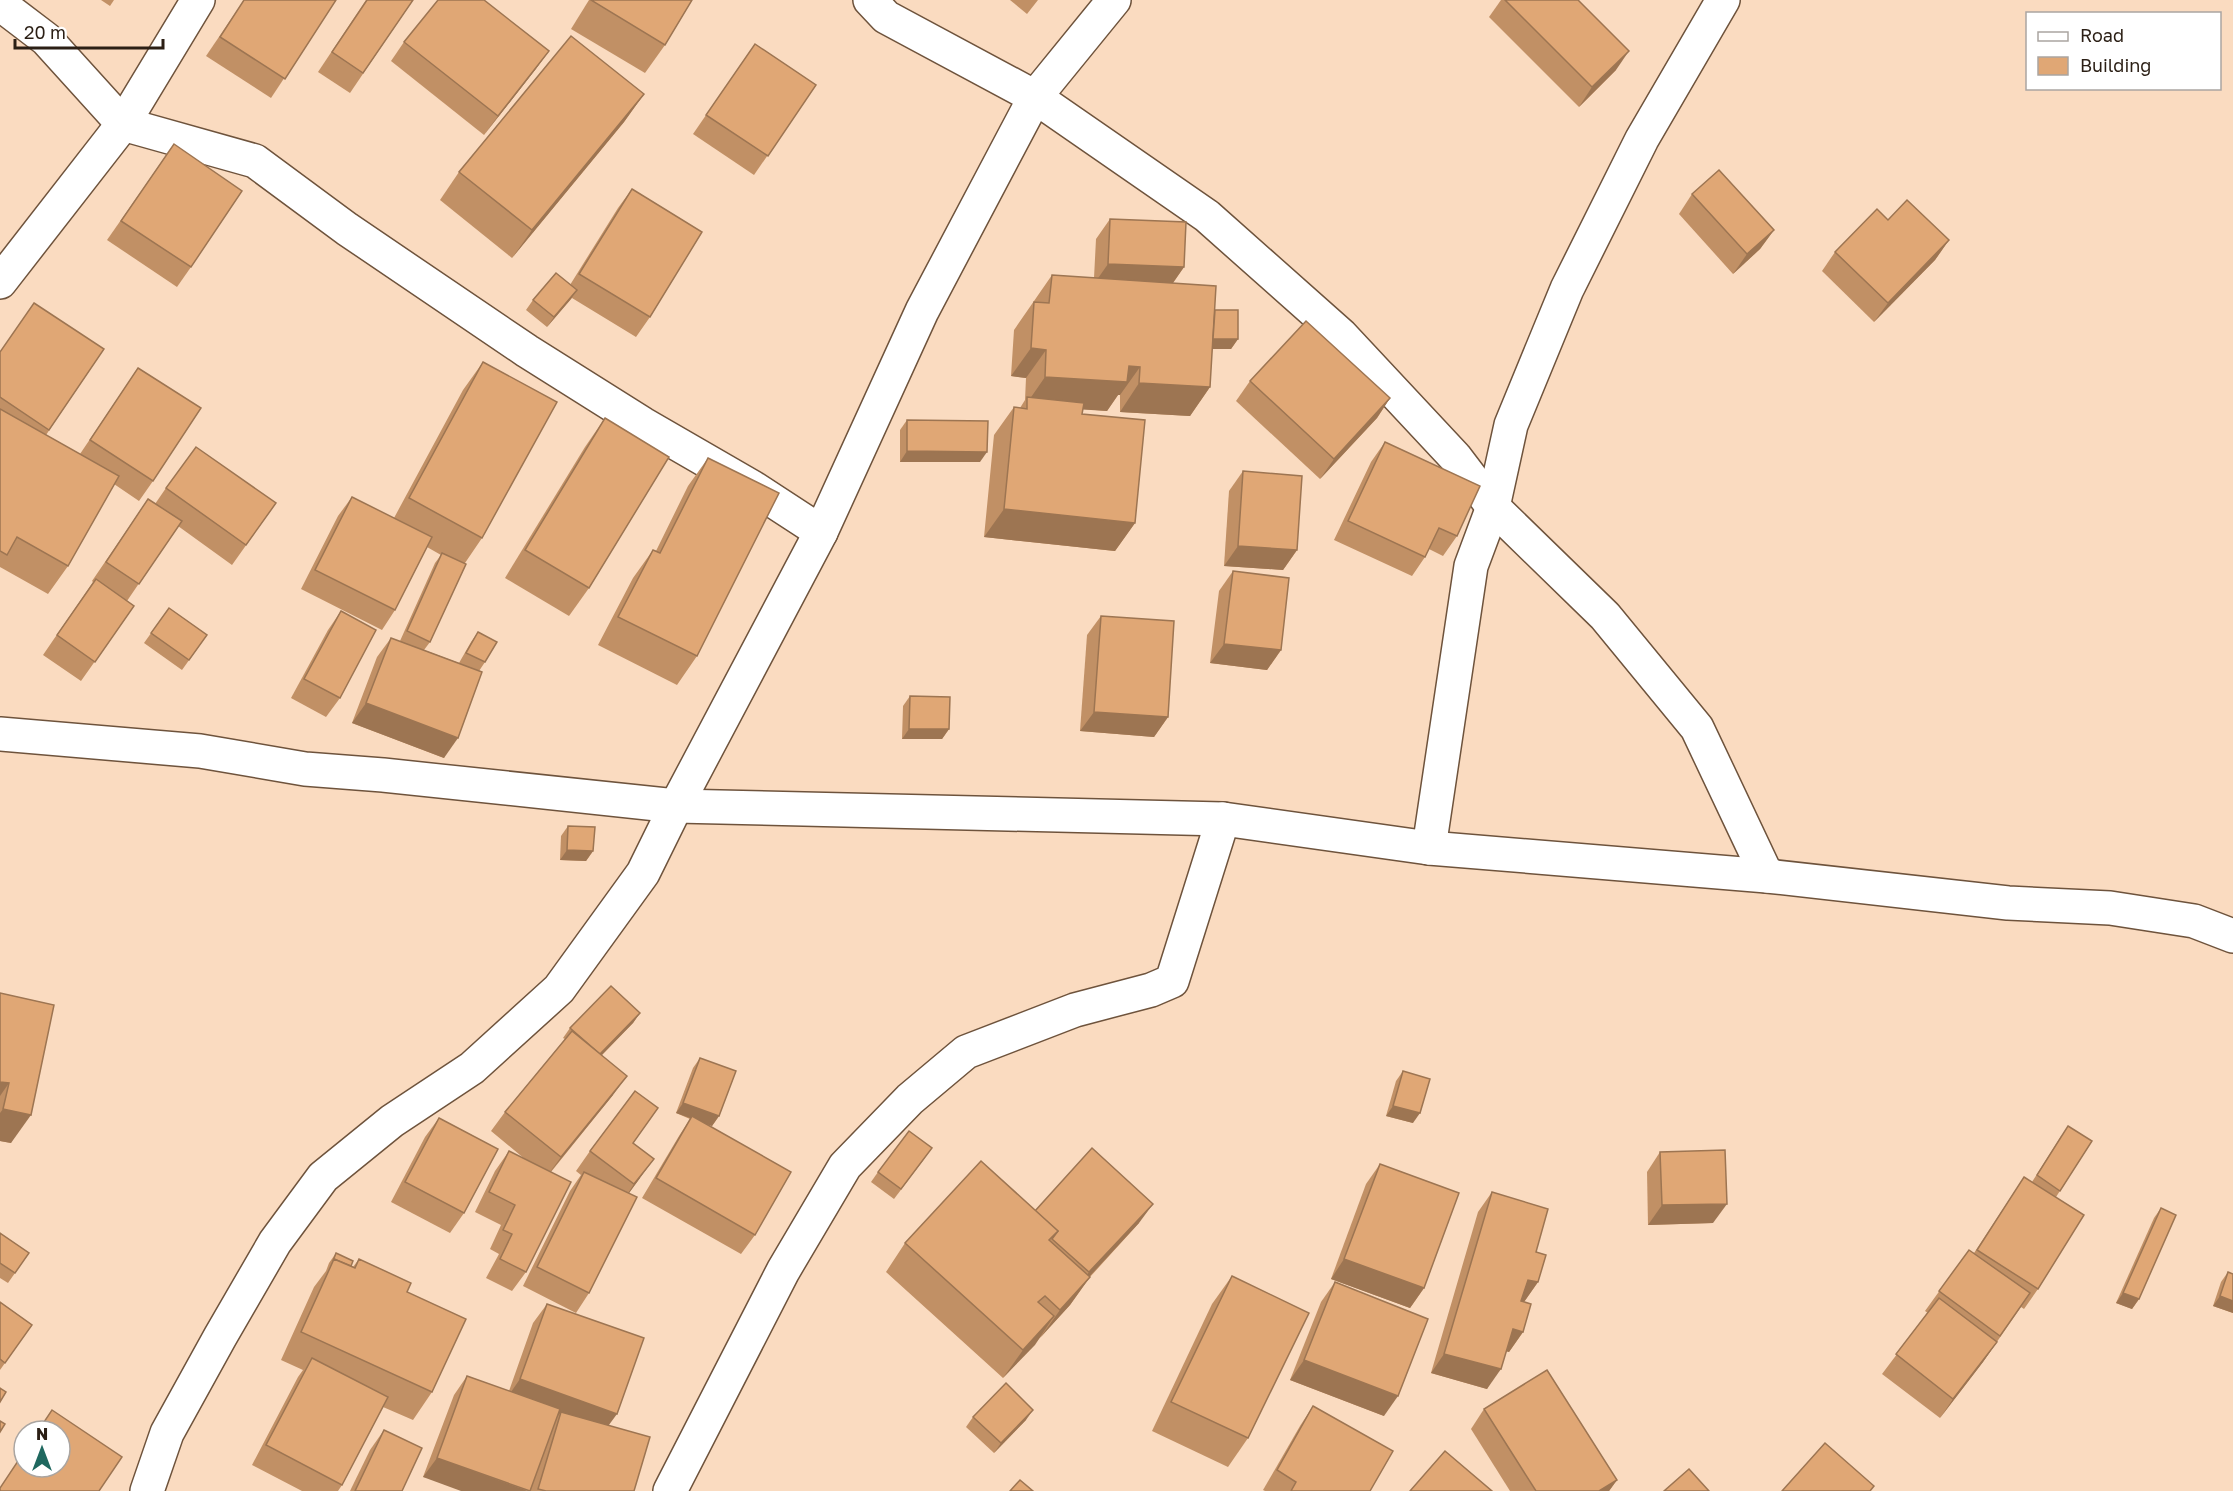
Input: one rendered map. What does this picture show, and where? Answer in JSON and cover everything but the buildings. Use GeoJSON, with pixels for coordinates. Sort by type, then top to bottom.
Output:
{"type":"FeatureCollection","features":[{"type":"Feature","properties":{"kind":"street"},"geometry":{"type":"LineString","coordinates":[[0,282],[123,124],[198,0]]}},
{"type":"Feature","properties":{"kind":"street"},"geometry":{"type":"LineString","coordinates":[[870,0],[886,17],[1035,97],[1207,216],[1341,335],[1455,458],[1493,507],[1605,616],[1697,728],[1767,876]]}},
{"type":"Feature","properties":{"kind":"street"},"geometry":{"type":"LineString","coordinates":[[147,1491],[167,1433],[220,1337],[275,1242],[323,1177],[392,1121],[472,1068],[559,989],[643,873],[821,532],[922,312],[1035,97],[1114,0]]}},
{"type":"Feature","properties":{"kind":"street"},"geometry":{"type":"LineString","coordinates":[[1429,848],[1471,567],[1493,507],[1511,425],[1567,289],[1642,139],[1722,1]]}},
{"type":"Feature","properties":{"kind":"street"},"geometry":{"type":"LineString","coordinates":[[0,4],[46,39],[123,124],[255,161],[347,229],[527,351],[643,424],[752,487],[821,532]]}},
{"type":"Feature","properties":{"kind":"street"},"geometry":{"type":"LineString","coordinates":[[0,734],[200,751],[306,769],[676,806],[1223,819],[1429,848],[1767,876],[2008,903],[2110,908],[2194,921],[2233,936]]}},
{"type":"Feature","properties":{"kind":"street"},"geometry":{"type":"LineString","coordinates":[[670,1491],[783,1271],[845,1166],[910,1099],[966,1052],[1075,1010],[1151,990],[1172,981],[1223,819]]}}]}
